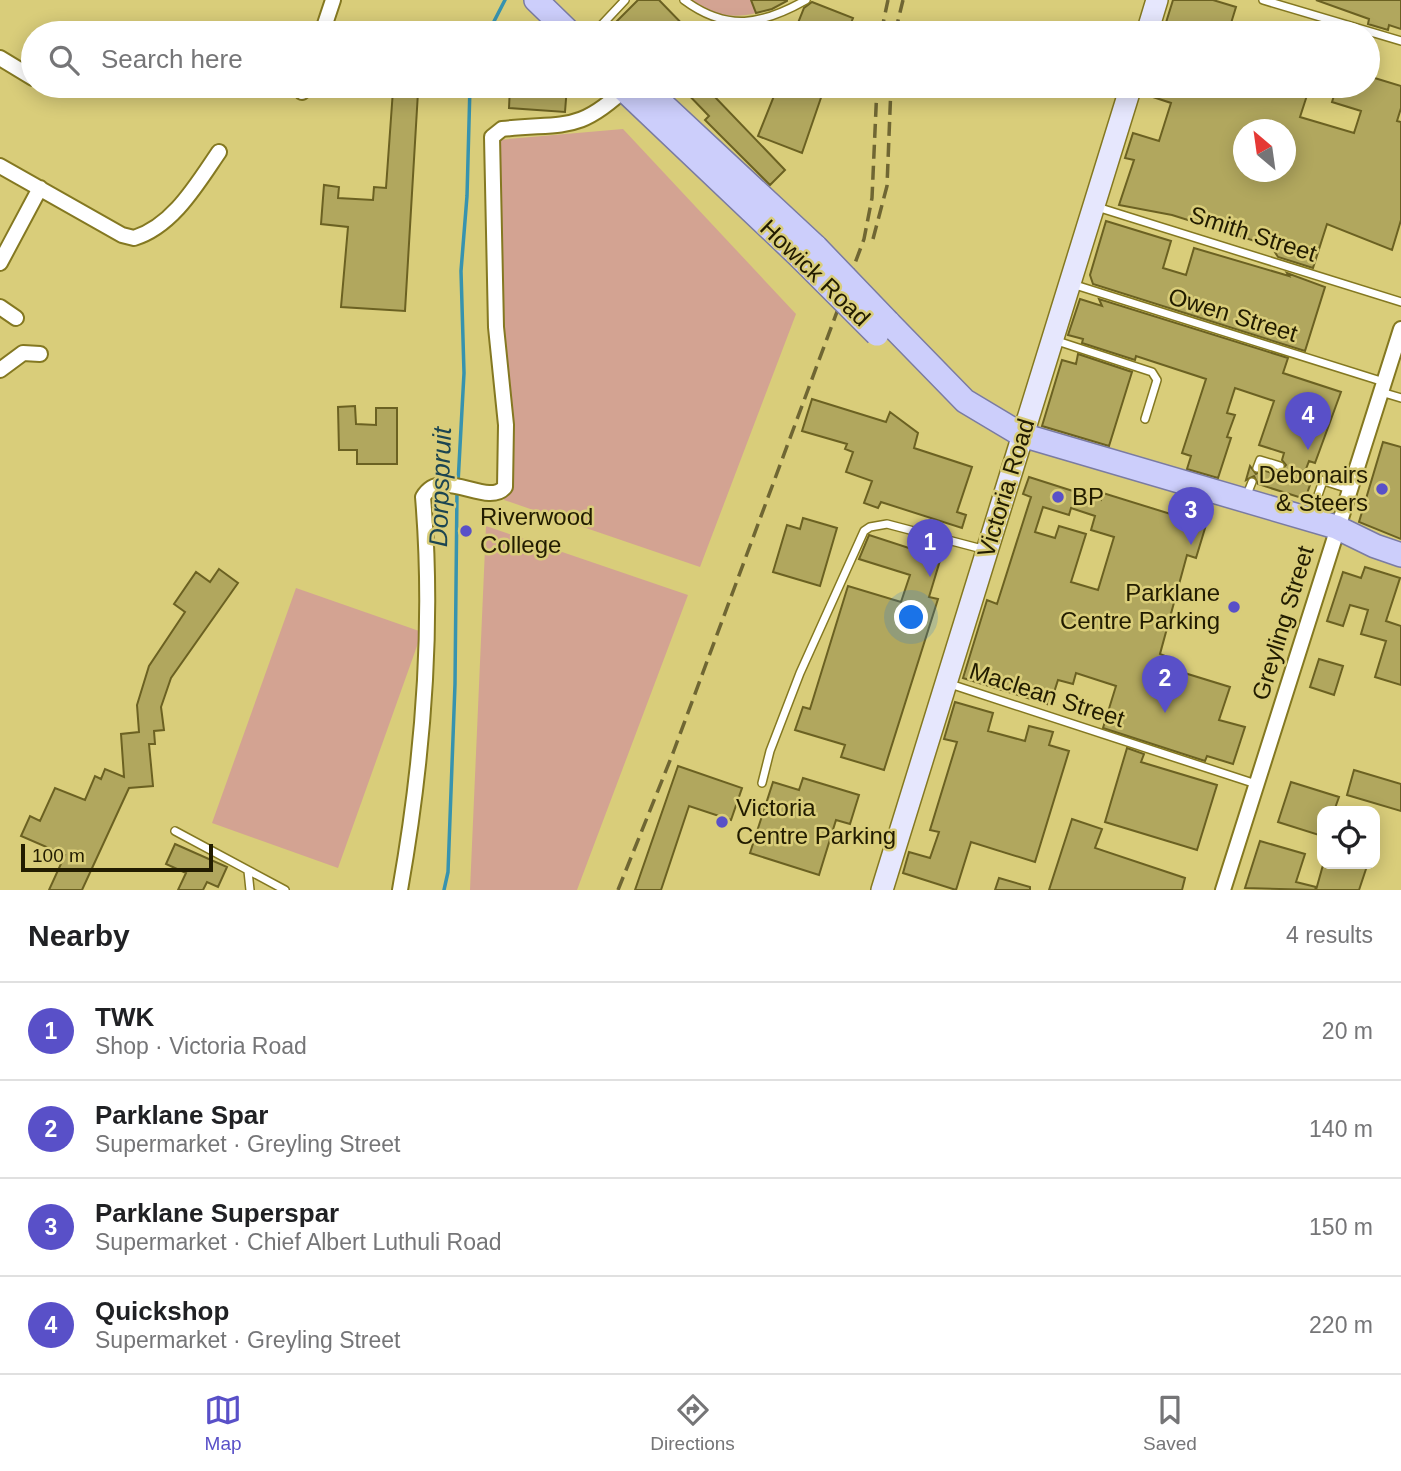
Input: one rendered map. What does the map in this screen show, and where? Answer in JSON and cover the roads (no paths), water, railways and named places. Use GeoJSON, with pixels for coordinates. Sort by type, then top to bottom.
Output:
{"type":"FeatureCollection","features":[{"type":"Feature","properties":{"kind":"main road"},"geometry":{"type":"LineString","coordinates":[[1151,21],[1157,0]]}},
{"type":"Feature","properties":{"kind":"main road"},"geometry":{"type":"LineString","coordinates":[[543,7],[557,21]]}},
{"type":"Feature","properties":{"kind":"main road","name":"Howick Road"},"geometry":{"type":"LineString","coordinates":[[641,98],[808,252],[883,328],[955,411],[985,432],[1020,442]]}},
{"type":"Feature","properties":{"kind":"main road","name":"Victoria Road"},"geometry":{"type":"LineString","coordinates":[[882,890],[1126,98]]}},
{"type":"Feature","properties":{"kind":"main road"},"geometry":{"type":"LineString","coordinates":[[1020,442],[1248,491],[1309,519],[1334,534]]}},
{"type":"Feature","properties":{"kind":"main road"},"geometry":{"type":"LineString","coordinates":[[1020,442],[1401,555]]}},
{"type":"Feature","properties":{"kind":"street"},"geometry":{"type":"LineString","coordinates":[[326,21],[332,0]]}},
{"type":"Feature","properties":{"kind":"street"},"geometry":{"type":"LineString","coordinates":[[0,58],[21,71]]}},
{"type":"Feature","properties":{"kind":"street"},"geometry":{"type":"LineString","coordinates":[[400,890],[419,770],[429,579],[424,497],[428,490],[442,485],[496,494],[504,489],[506,475],[506,425],[496,327],[492,137],[502,129],[576,123],[604,109],[616,98]]}},
{"type":"Feature","properties":{"kind":"street"},"geometry":{"type":"LineString","coordinates":[[0,166],[122,235],[134,238],[150,231],[176,209],[219,152]]}},
{"type":"Feature","properties":{"kind":"street"},"geometry":{"type":"LineString","coordinates":[[0,262],[40,188]]}},
{"type":"Feature","properties":{"kind":"street"},"geometry":{"type":"LineString","coordinates":[[0,307],[16,318]]}},
{"type":"Feature","properties":{"kind":"street","name":"Greyling Street"},"geometry":{"type":"LineString","coordinates":[[1223,890],[1401,329]]}},
{"type":"Feature","properties":{"kind":"street"},"geometry":{"type":"LineString","coordinates":[[0,370],[23,353],[40,354]]}},
{"type":"Feature","properties":{"kind":"lane"},"geometry":{"type":"LineString","coordinates":[[605,21],[625,0]]}},
{"type":"Feature","properties":{"kind":"lane"},"geometry":{"type":"LineString","coordinates":[[684,0],[708,16],[736,21]]}},
{"type":"Feature","properties":{"kind":"lane"},"geometry":{"type":"LineString","coordinates":[[749,21],[772,18],[806,0]]}},
{"type":"Feature","properties":{"kind":"lane"},"geometry":{"type":"LineString","coordinates":[[1263,0],[1334,21]]}},
{"type":"Feature","properties":{"kind":"lane"},"geometry":{"type":"LineString","coordinates":[[1380,35],[1401,41]]}},
{"type":"Feature","properties":{"kind":"lane","name":"Smith Street"},"geometry":{"type":"LineString","coordinates":[[1093,205],[1401,302]]}},
{"type":"Feature","properties":{"kind":"lane","name":"Owen Street"},"geometry":{"type":"LineString","coordinates":[[1071,284],[1383,387],[1401,398]]}},
{"type":"Feature","properties":{"kind":"lane"},"geometry":{"type":"LineString","coordinates":[[1053,340],[1152,372],[1157,380],[1145,419]]}},
{"type":"Feature","properties":{"kind":"lane"},"geometry":{"type":"LineString","coordinates":[[1257,468],[1261,460],[1280,466]]}},
{"type":"Feature","properties":{"kind":"lane"},"geometry":{"type":"LineString","coordinates":[[1305,475],[1349,489]]}},
{"type":"Feature","properties":{"kind":"lane"},"geometry":{"type":"LineString","coordinates":[[1309,519],[1323,481]]}},
{"type":"Feature","properties":{"kind":"lane"},"geometry":{"type":"LineString","coordinates":[[762,783],[770,751],[800,673],[864,531],[881,524],[901,527],[987,550]]}},
{"type":"Feature","properties":{"kind":"lane","name":"Maclean Street"},"geometry":{"type":"LineString","coordinates":[[946,683],[1256,785]]}},
{"type":"Feature","properties":{"kind":"lane"},"geometry":{"type":"LineString","coordinates":[[175,831],[285,890]]}},
{"type":"Feature","properties":{"kind":"lane"},"geometry":{"type":"LineString","coordinates":[[248,871],[250,890]]}},
{"type":"Feature","properties":{"kind":"waterway","name":"Dorpspruit"},"geometry":{"type":"LineString","coordinates":[[494,21],[505,0]]}},
{"type":"Feature","properties":{"kind":"waterway","name":"Dorpspruit"},"geometry":{"type":"LineString","coordinates":[[458,483],[464,373],[461,271],[467,196],[470,98]]}},
{"type":"Feature","properties":{"kind":"waterway","name":"Dorpspruit"},"geometry":{"type":"LineString","coordinates":[[444,890],[448,872],[455,684],[457,490]]}},
{"type":"Feature","properties":{"kind":"railway"},"geometry":{"type":"LineString","coordinates":[[884,21],[888,0]]}},
{"type":"Feature","properties":{"kind":"railway"},"geometry":{"type":"LineString","coordinates":[[898,21],[903,0]]}},
{"type":"Feature","properties":{"kind":"railway"},"geometry":{"type":"LineString","coordinates":[[618,890],[673,753],[864,239],[872,198],[876,98]]}},
{"type":"Feature","properties":{"kind":"railway"},"geometry":{"type":"LineString","coordinates":[[873,239],[887,186],[891,98]]}},
{"type":"Feature","properties":{"kind":"place","name":"Quickshop"},"geometry":{"type":"Point","coordinates":[1308,450]}},
{"type":"Feature","properties":{"kind":"place","name":"Debonairs & Steers"},"geometry":{"type":"Point","coordinates":[1382,489]}},
{"type":"Feature","properties":{"kind":"place","name":"BP"},"geometry":{"type":"Point","coordinates":[1058,497]}},
{"type":"Feature","properties":{"kind":"place","name":"Riverwood College"},"geometry":{"type":"Point","coordinates":[466,531]}},
{"type":"Feature","properties":{"kind":"place","name":"Parklane Superspar"},"geometry":{"type":"Point","coordinates":[1191,545]}},
{"type":"Feature","properties":{"kind":"place","name":"TWK"},"geometry":{"type":"Point","coordinates":[930,577]}},
{"type":"Feature","properties":{"kind":"place","name":"Parklane Centre Parking"},"geometry":{"type":"Point","coordinates":[1234,607]}},
{"type":"Feature","properties":{"kind":"place","name":"Parklane Spar"},"geometry":{"type":"Point","coordinates":[1165,713]}},
{"type":"Feature","properties":{"kind":"place","name":"Victoria Centre Parking"},"geometry":{"type":"Point","coordinates":[722,822]}}]}
